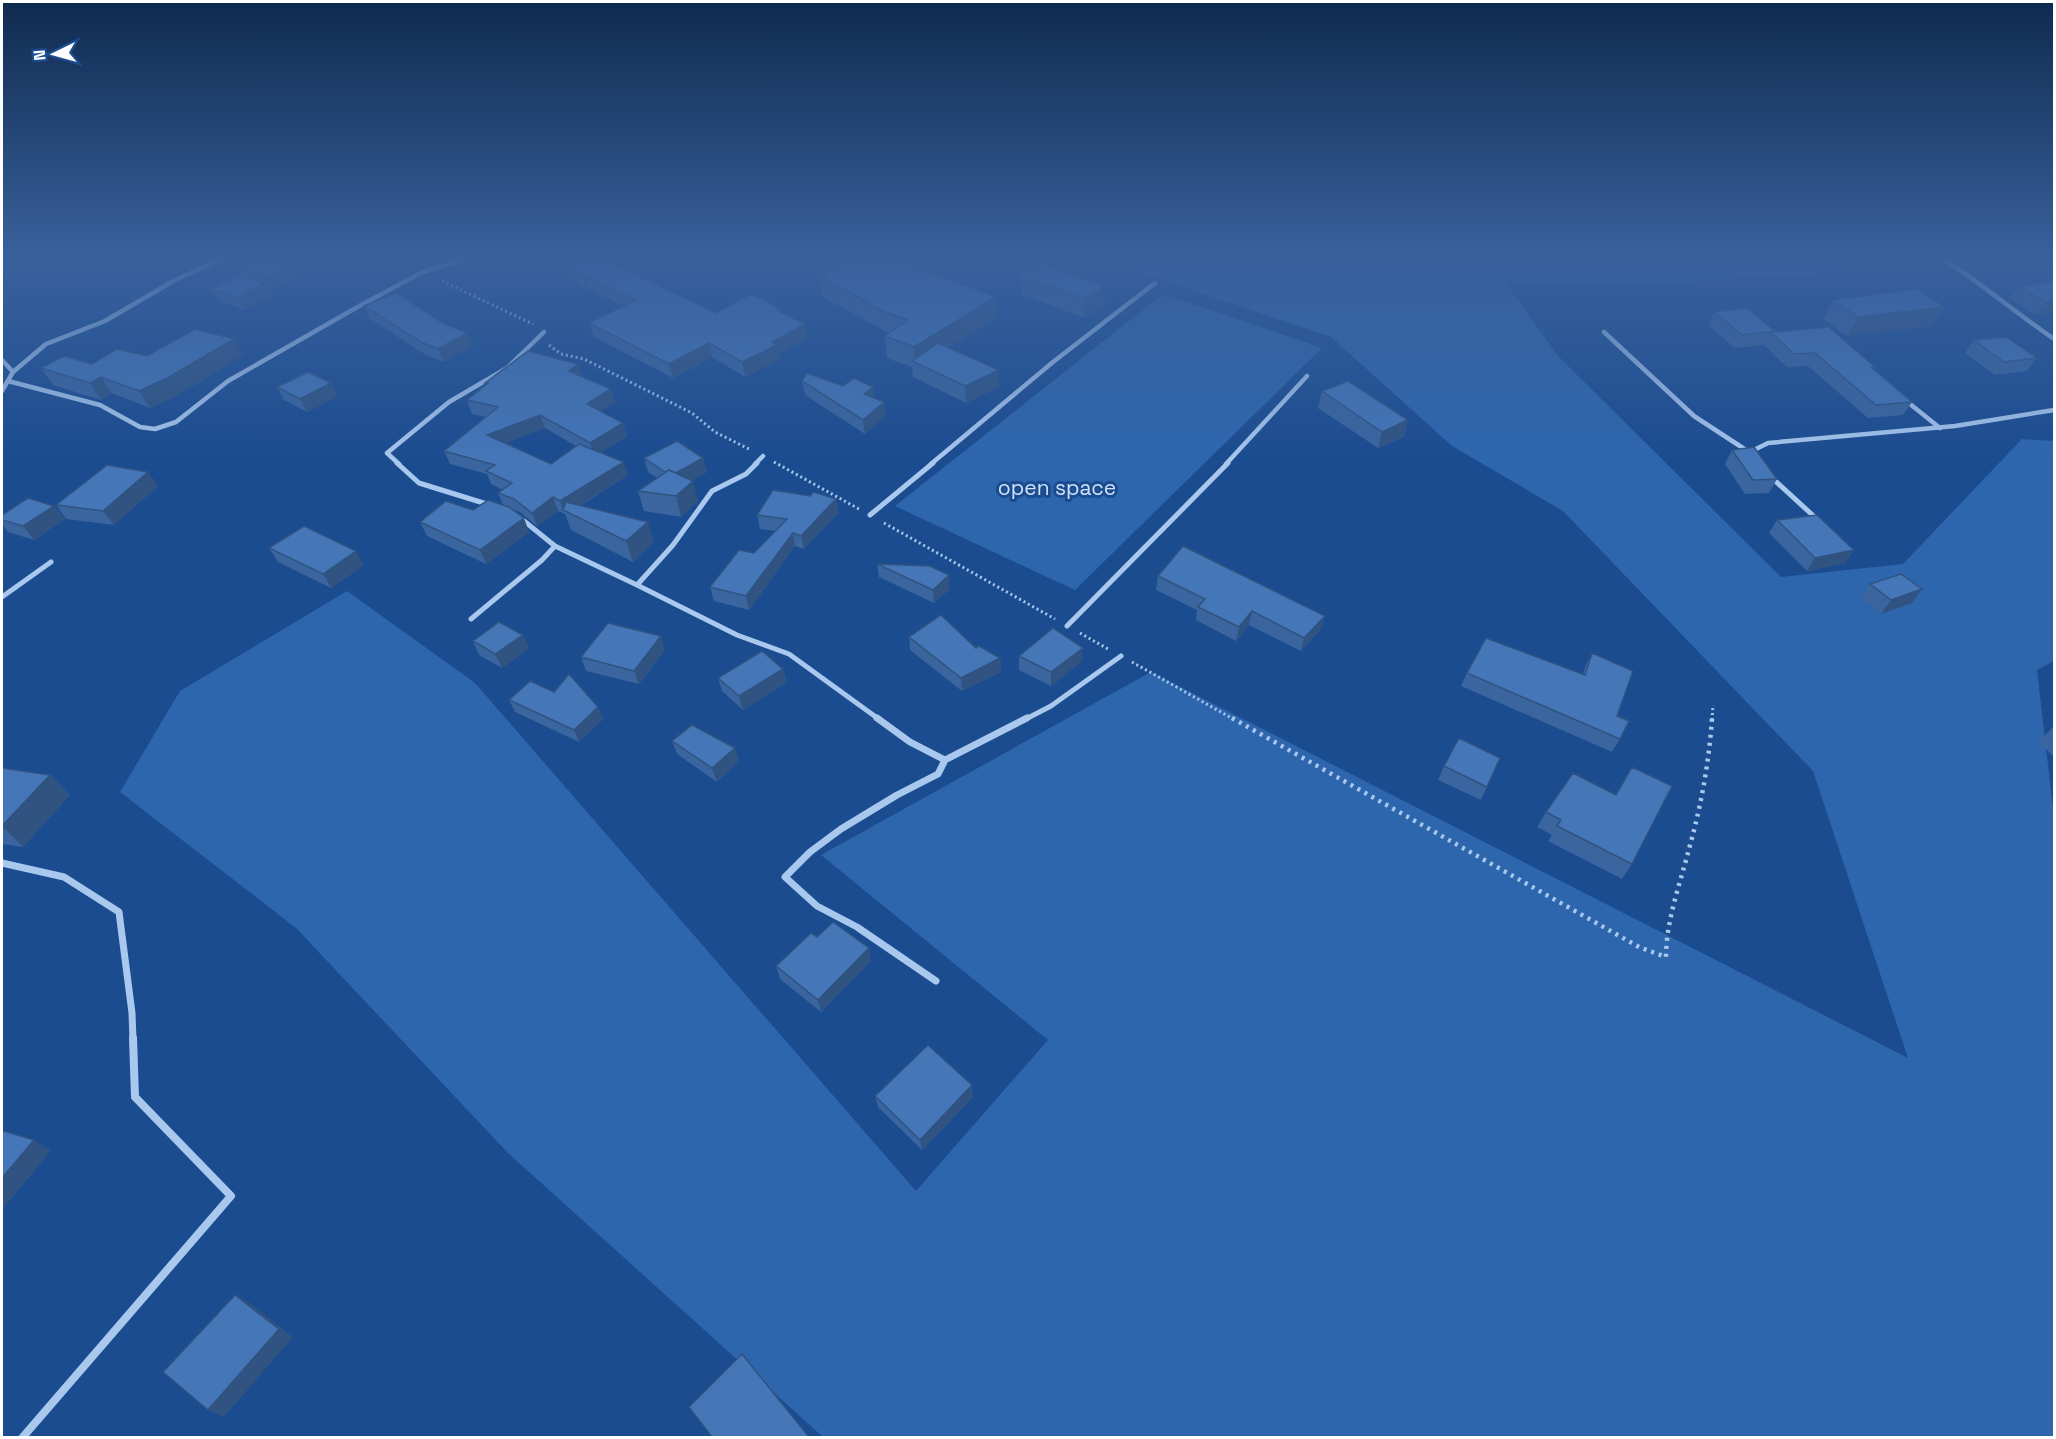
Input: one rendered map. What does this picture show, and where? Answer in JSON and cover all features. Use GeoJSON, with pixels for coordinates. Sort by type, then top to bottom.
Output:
{"type":"FeatureCollection","features":[{"type":"Feature","properties":{"kind":"street"},"geometry":{"type":"LineString","coordinates":[[2,391],[13,372],[46,344],[92,326]]}},
{"type":"Feature","properties":{"kind":"street"},"geometry":{"type":"LineString","coordinates":[[8,381],[100,405],[140,427],[155,429],[176,422],[228,381],[326,326]]}},
{"type":"Feature","properties":{"kind":"street"},"geometry":{"type":"LineString","coordinates":[[870,515],[1099,326]]}},
{"type":"Feature","properties":{"kind":"street"},"geometry":{"type":"LineString","coordinates":[[2036,326],[2055,339]]}},
{"type":"Feature","properties":{"kind":"street"},"geometry":{"type":"LineString","coordinates":[[498,508],[419,483],[387,453],[449,402],[507,368],[544,332]]}},
{"type":"Feature","properties":{"kind":"street"},"geometry":{"type":"LineString","coordinates":[[1604,332],[1694,416],[1749,453],[1756,461]]}},
{"type":"Feature","properties":{"kind":"street"},"geometry":{"type":"LineString","coordinates":[[2,360],[13,372]]}},
{"type":"Feature","properties":{"kind":"street"},"geometry":{"type":"LineString","coordinates":[[1067,626],[1250,440],[1307,376]]}},
{"type":"Feature","properties":{"kind":"street"},"geometry":{"type":"LineString","coordinates":[[1899,395],[1940,428]]}},
{"type":"Feature","properties":{"kind":"street"},"geometry":{"type":"LineString","coordinates":[[1749,453],[1768,443],[1940,428],[2055,410]]}},
{"type":"Feature","properties":{"kind":"street"},"geometry":{"type":"LineString","coordinates":[[637,585],[673,544],[712,491],[746,474],[763,456]]}},
{"type":"Feature","properties":{"kind":"street"},"geometry":{"type":"LineString","coordinates":[[1764,469],[1820,523]]}},
{"type":"Feature","properties":{"kind":"street"},"geometry":{"type":"LineString","coordinates":[[517,516],[555,546],[737,635],[789,654],[910,742],[945,760]]}},
{"type":"Feature","properties":{"kind":"street"},"geometry":{"type":"LineString","coordinates":[[471,619],[542,560],[555,546]]}},
{"type":"Feature","properties":{"kind":"street"},"geometry":{"type":"LineString","coordinates":[[2,597],[51,562]]}},
{"type":"Feature","properties":{"kind":"street"},"geometry":{"type":"LineString","coordinates":[[936,981],[857,927],[817,906],[785,877],[810,852],[841,829],[897,795],[938,774],[945,760],[1051,706],[1121,656]]}},
{"type":"Feature","properties":{"kind":"street"},"geometry":{"type":"LineString","coordinates":[[2,863],[64,877],[119,912],[132,1012],[135,1096],[231,1196],[22,1437]]}},
{"type":"Feature","properties":{"kind":"path"},"geometry":{"type":"LineString","coordinates":[[536,326],[544,332],[548,344],[555,352],[570,358],[584,359],[692,413],[716,432],[870,515],[1639,947],[1666,957],[1670,922],[1698,817],[1710,751],[1713,705]]}},
{"type":"Feature","properties":{"kind":"green space","name":"open space"},"geometry":{"type":"Polygon","coordinates":[[[1122,326],[1258,326],[1322,348],[1075,590],[895,506],[1122,326]]]}},
{"type":"Feature","properties":{"kind":"green space"},"geometry":{"type":"Polygon","coordinates":[[[1299,326],[1537,326],[1559,357],[1781,577],[1903,564],[2022,439],[2054,441],[2054,661],[2037,670],[2054,817],[2054,1437],[823,1437],[508,1153],[296,928],[120,792],[180,691],[347,591],[475,683],[916,1191],[1048,1040],[821,855],[1151,672],[1908,1058],[1813,771],[1563,511],[1452,446],[1331,337],[1299,326]]]}},
{"type":"Feature","properties":{"kind":"building"},"geometry":{"type":"Polygon","coordinates":[[[396,326],[451,326],[467,333],[438,349],[421,342],[396,326]]]}},
{"type":"Feature","properties":{"kind":"building"},"geometry":{"type":"Polygon","coordinates":[[[595,326],[801,326],[772,342],[777,345],[742,362],[709,343],[669,364],[595,326]]]}},
{"type":"Feature","properties":{"kind":"building"},"geometry":{"type":"Polygon","coordinates":[[[899,326],[948,326],[914,347],[885,336],[899,326]]]}},
{"type":"Feature","properties":{"kind":"building"},"geometry":{"type":"Polygon","coordinates":[[[1731,326],[1769,326],[1775,331],[1742,335],[1731,326]]]}},
{"type":"Feature","properties":{"kind":"building"},"geometry":{"type":"Polygon","coordinates":[[[1829,327],[1912,402],[1876,405],[1815,353],[1794,354],[1771,332],[1829,327]]]}},
{"type":"Feature","properties":{"kind":"building"},"geometry":{"type":"Polygon","coordinates":[[[195,329],[234,339],[169,377],[139,391],[101,377],[90,383],[41,368],[64,356],[92,364],[117,349],[147,356],[195,329]]]}},
{"type":"Feature","properties":{"kind":"building"},"geometry":{"type":"Polygon","coordinates":[[[2006,337],[2037,358],[2004,362],[1974,340],[2006,337]]]}},
{"type":"Feature","properties":{"kind":"building"},"geometry":{"type":"Polygon","coordinates":[[[938,343],[999,370],[965,386],[912,361],[938,343]]]}},
{"type":"Feature","properties":{"kind":"building"},"geometry":{"type":"Polygon","coordinates":[[[528,351],[578,364],[569,371],[611,389],[587,404],[623,423],[590,443],[540,415],[487,435],[551,464],[579,444],[624,462],[560,501],[553,497],[532,513],[514,499],[498,493],[512,483],[486,471],[495,465],[444,451],[498,407],[467,400],[488,383],[485,383],[528,351]]]}},
{"type":"Feature","properties":{"kind":"building"},"geometry":{"type":"Polygon","coordinates":[[[308,372],[331,383],[300,399],[277,387],[308,372]]]}},
{"type":"Feature","properties":{"kind":"building"},"geometry":{"type":"Polygon","coordinates":[[[807,373],[843,386],[854,378],[873,387],[864,394],[884,402],[863,420],[802,381],[807,373]]]}},
{"type":"Feature","properties":{"kind":"building"},"geometry":{"type":"Polygon","coordinates":[[[1348,381],[1408,420],[1382,432],[1322,391],[1348,381]]]}},
{"type":"Feature","properties":{"kind":"building"},"geometry":{"type":"Polygon","coordinates":[[[677,441],[703,458],[676,473],[669,470],[665,472],[644,458],[677,441]]]}},
{"type":"Feature","properties":{"kind":"building"},"geometry":{"type":"Polygon","coordinates":[[[1754,447],[1777,479],[1753,480],[1732,450],[1754,447]]]}},
{"type":"Feature","properties":{"kind":"building"},"geometry":{"type":"Polygon","coordinates":[[[107,465],[148,472],[103,511],[56,505],[107,465]]]}},
{"type":"Feature","properties":{"kind":"building"},"geometry":{"type":"Polygon","coordinates":[[[669,470],[693,481],[676,496],[638,491],[669,470]]]}},
{"type":"Feature","properties":{"kind":"building"},"geometry":{"type":"Polygon","coordinates":[[[773,490],[810,496],[814,492],[836,499],[801,536],[793,533],[746,596],[710,587],[739,550],[754,553],[787,519],[757,515],[773,490]]]}},
{"type":"Feature","properties":{"kind":"building"},"geometry":{"type":"Polygon","coordinates":[[[28,498],[54,506],[23,526],[2,520],[2,515],[28,498]]]}},
{"type":"Feature","properties":{"kind":"building"},"geometry":{"type":"Polygon","coordinates":[[[488,500],[509,507],[524,518],[480,550],[420,522],[446,501],[473,510],[488,500]]]}},
{"type":"Feature","properties":{"kind":"building"},"geometry":{"type":"Polygon","coordinates":[[[566,502],[648,522],[626,541],[563,510],[566,502]]]}},
{"type":"Feature","properties":{"kind":"building"},"geometry":{"type":"Polygon","coordinates":[[[1817,515],[1854,550],[1815,558],[1777,520],[1817,515]]]}},
{"type":"Feature","properties":{"kind":"building"},"geometry":{"type":"Polygon","coordinates":[[[304,526],[356,551],[323,574],[269,548],[304,526]]]}},
{"type":"Feature","properties":{"kind":"building"},"geometry":{"type":"Polygon","coordinates":[[[1183,546],[1325,616],[1304,638],[1252,611],[1239,627],[1198,607],[1205,599],[1158,576],[1183,546]]]}},
{"type":"Feature","properties":{"kind":"building"},"geometry":{"type":"Polygon","coordinates":[[[877,564],[930,566],[949,575],[933,590],[877,564]]]}},
{"type":"Feature","properties":{"kind":"building"},"geometry":{"type":"Polygon","coordinates":[[[1901,574],[1922,589],[1891,600],[1870,584],[1901,574]]]}},
{"type":"Feature","properties":{"kind":"building"},"geometry":{"type":"Polygon","coordinates":[[[941,615],[976,648],[979,646],[1000,658],[961,678],[909,637],[941,615]]]}},
{"type":"Feature","properties":{"kind":"building"},"geometry":{"type":"Polygon","coordinates":[[[499,622],[523,635],[495,654],[473,641],[499,622]]]}},
{"type":"Feature","properties":{"kind":"building"},"geometry":{"type":"Polygon","coordinates":[[[608,623],[661,636],[634,671],[581,657],[608,623]]]}},
{"type":"Feature","properties":{"kind":"building"},"geometry":{"type":"Polygon","coordinates":[[[1053,628],[1083,648],[1051,672],[1019,656],[1053,628]]]}},
{"type":"Feature","properties":{"kind":"building"},"geometry":{"type":"Polygon","coordinates":[[[1486,638],[1585,675],[1592,653],[1633,671],[1617,716],[1629,721],[1620,739],[1467,673],[1486,638]]]}},
{"type":"Feature","properties":{"kind":"building"},"geometry":{"type":"Polygon","coordinates":[[[762,651],[783,669],[739,696],[718,678],[762,651]]]}},
{"type":"Feature","properties":{"kind":"building"},"geometry":{"type":"Polygon","coordinates":[[[569,674],[598,707],[574,730],[509,700],[530,681],[554,692],[569,674]]]}},
{"type":"Feature","properties":{"kind":"building"},"geometry":{"type":"Polygon","coordinates":[[[692,725],[735,748],[712,768],[672,741],[692,725]]]}},
{"type":"Feature","properties":{"kind":"building"},"geometry":{"type":"Polygon","coordinates":[[[1459,738],[1500,758],[1487,787],[1444,766],[1459,738]]]}},
{"type":"Feature","properties":{"kind":"building"},"geometry":{"type":"Polygon","coordinates":[[[1632,767],[1672,786],[1632,864],[1557,826],[1561,820],[1546,812],[1573,773],[1616,795],[1632,767]]]}},
{"type":"Feature","properties":{"kind":"building"},"geometry":{"type":"Polygon","coordinates":[[[2,768],[50,775],[2,826],[2,768]]]}},
{"type":"Feature","properties":{"kind":"building"},"geometry":{"type":"Polygon","coordinates":[[[833,922],[869,948],[818,1000],[776,966],[811,933],[817,937],[833,922]]]}},
{"type":"Feature","properties":{"kind":"building"},"geometry":{"type":"Polygon","coordinates":[[[928,1045],[972,1085],[920,1140],[875,1096],[928,1045]]]}},
{"type":"Feature","properties":{"kind":"building"},"geometry":{"type":"Polygon","coordinates":[[[4,1131],[34,1140],[2,1178],[2,1133],[4,1131]]]}},
{"type":"Feature","properties":{"kind":"building"},"geometry":{"type":"Polygon","coordinates":[[[235,1295],[279,1329],[208,1410],[163,1372],[235,1295]]]}},
{"type":"Feature","properties":{"kind":"building"},"geometry":{"type":"Polygon","coordinates":[[[742,1354],[809,1437],[712,1437],[689,1407],[742,1354]]]}}]}
